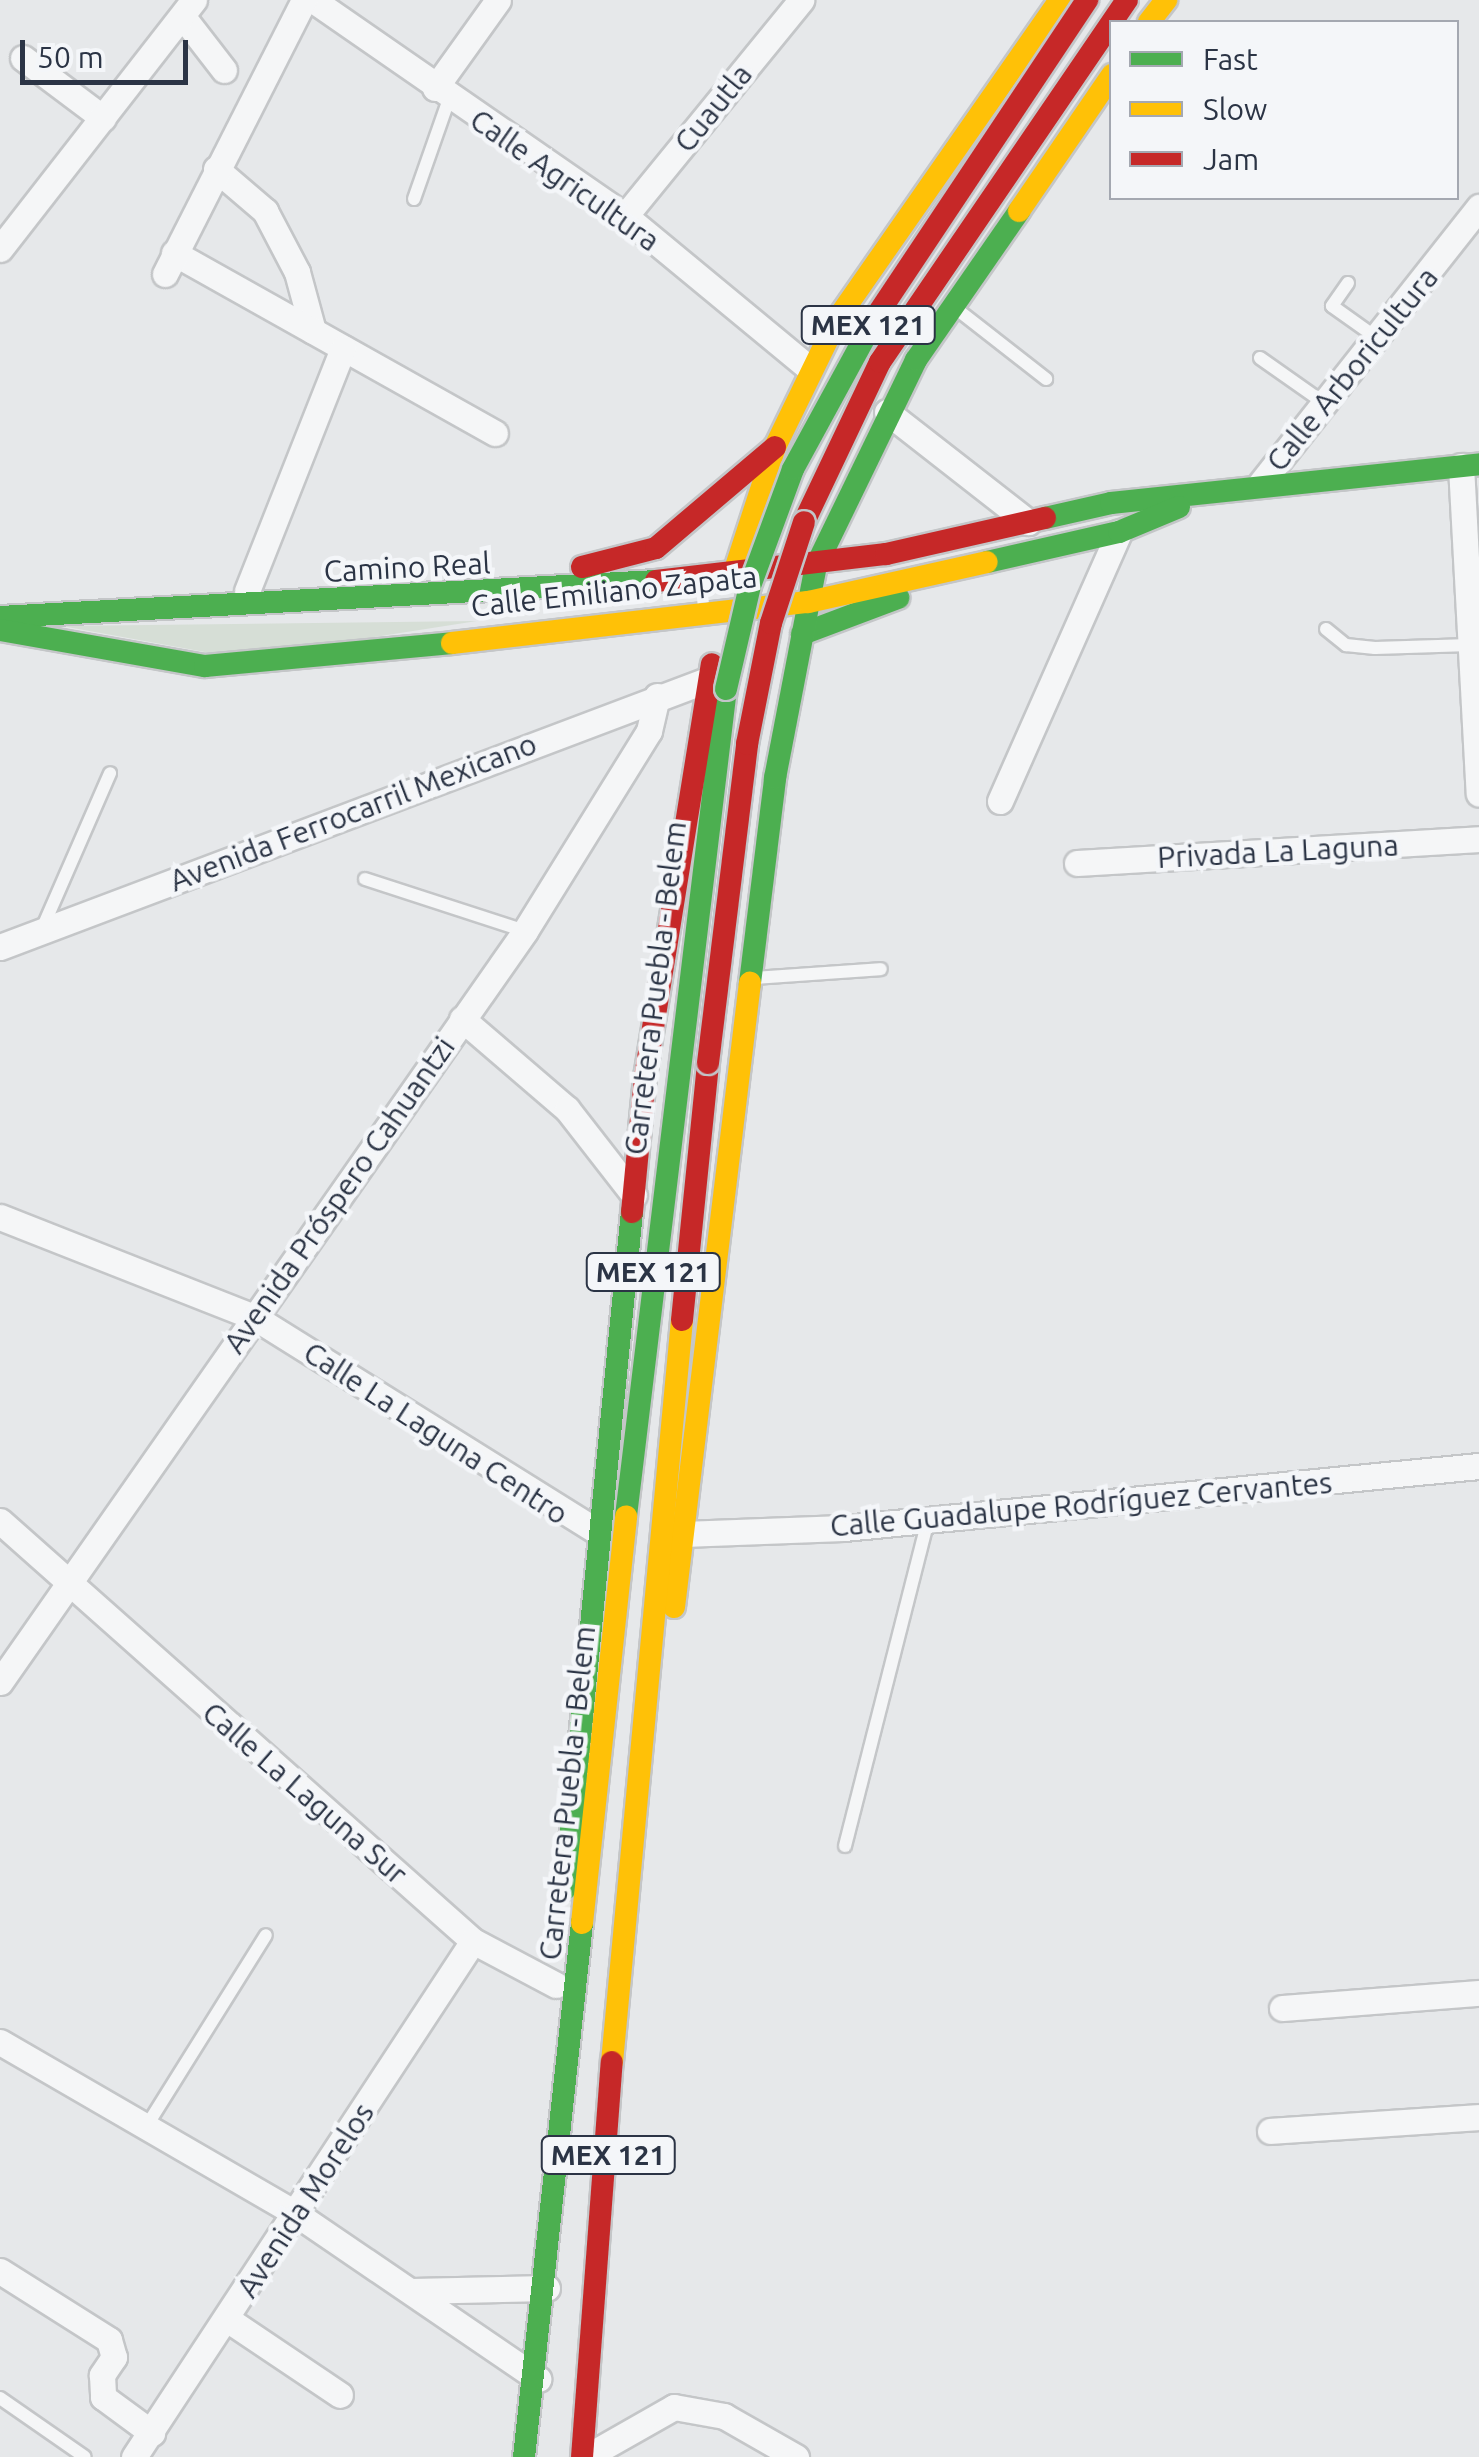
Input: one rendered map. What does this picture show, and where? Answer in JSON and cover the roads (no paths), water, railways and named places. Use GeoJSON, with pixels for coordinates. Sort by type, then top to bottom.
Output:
{"type":"FeatureCollection","features":[{"type":"Feature","properties":{"kind":"main road","name":"Carretera Puebla - Belem"},"geometry":{"type":"LineString","coordinates":[[565,2074],[556,1985],[596,1531],[634,1195],[708,677],[733,577],[774,448],[810,369],[889,240],[1060,0]]}},
{"type":"Feature","properties":{"kind":"main road","name":"Carretera Puebla - Belem"},"geometry":{"type":"LineString","coordinates":[[524,2457],[538,2379],[565,2074],[709,781],[750,586],[793,469],[842,368],[1086,0]]}},
{"type":"Feature","properties":{"kind":"main road","name":"Carretera Puebla - Belem"},"geometry":{"type":"LineString","coordinates":[[584,2457],[628,1852],[710,1044],[747,744],[771,622],[804,522],[880,362],[1109,28]]}},
{"type":"Feature","properties":{"kind":"main road","name":"Carretera Puebla - Belem"},"geometry":{"type":"LineString","coordinates":[[614,2061],[648,1847],[748,978],[816,566],[836,514],[887,412],[952,306],[1109,80]]}},
{"type":"Feature","properties":{"kind":"main road"},"geometry":{"type":"LineString","coordinates":[[338,600],[641,554],[685,528],[774,448]]}},
{"type":"Feature","properties":{"kind":"main road","name":"Calle Emiliano Zapata"},"geometry":{"type":"LineString","coordinates":[[816,566],[1028,522],[1223,489],[1470,465]]}},
{"type":"Feature","properties":{"kind":"main road","name":"Calle Emiliano Zapata"},"geometry":{"type":"LineString","coordinates":[[0,630],[206,666],[262,665],[726,607],[808,602],[1119,532],[1223,489]]}},
{"type":"Feature","properties":{"kind":"main road"},"geometry":{"type":"LineString","coordinates":[[836,514],[860,548],[886,554]]}},
{"type":"Feature","properties":{"kind":"main road","name":"Camino Real"},"geometry":{"type":"LineString","coordinates":[[0,617],[733,577],[816,566]]}},
{"type":"Feature","properties":{"kind":"main road"},"geometry":{"type":"LineString","coordinates":[[802,634],[864,615],[961,567]]}},
{"type":"Feature","properties":{"kind":"main road"},"geometry":{"type":"LineString","coordinates":[[632,618],[693,643],[708,677]]}},
{"type":"Feature","properties":{"kind":"street"},"geometry":{"type":"LineString","coordinates":[[304,0],[169,264],[312,330],[495,433]]}},
{"type":"Feature","properties":{"kind":"street","name":"Calle Agricultura"},"geometry":{"type":"LineString","coordinates":[[313,0],[442,93],[625,216],[810,369]]}},
{"type":"Feature","properties":{"kind":"street"},"geometry":{"type":"LineString","coordinates":[[442,93],[498,0]]}},
{"type":"Feature","properties":{"kind":"street","name":"Cuautla"},"geometry":{"type":"LineString","coordinates":[[625,216],[801,0]]}},
{"type":"Feature","properties":{"kind":"street"},"geometry":{"type":"LineString","coordinates":[[0,249],[188,8],[224,70]]}},
{"type":"Feature","properties":{"kind":"street"},"geometry":{"type":"LineString","coordinates":[[23,58],[103,118]]}},
{"type":"Feature","properties":{"kind":"street"},"geometry":{"type":"LineString","coordinates":[[216,169],[265,211],[297,272],[312,330]]}},
{"type":"Feature","properties":{"kind":"street","name":"Calle Arboricultura"},"geometry":{"type":"LineString","coordinates":[[1262,483],[1324,403],[1380,340],[1479,207]]}},
{"type":"Feature","properties":{"kind":"street"},"geometry":{"type":"LineString","coordinates":[[247,591],[343,348]]}},
{"type":"Feature","properties":{"kind":"street"},"geometry":{"type":"LineString","coordinates":[[887,412],[1028,522]]}},
{"type":"Feature","properties":{"kind":"street"},"geometry":{"type":"LineString","coordinates":[[1470,465],[1470,645],[1479,794]]}},
{"type":"Feature","properties":{"kind":"street"},"geometry":{"type":"LineString","coordinates":[[1000,801],[1119,532]]}},
{"type":"Feature","properties":{"kind":"street","name":"Avenida Ferrocarril Mexicano"},"geometry":{"type":"LineString","coordinates":[[0,947],[708,677]]}},
{"type":"Feature","properties":{"kind":"street","name":"Avenida Próspero Cahuantzi"},"geometry":{"type":"LineString","coordinates":[[0,1682],[525,931],[649,731],[657,696]]}},
{"type":"Feature","properties":{"kind":"street","name":"Privada La Laguna"},"geometry":{"type":"LineString","coordinates":[[1076,863],[1479,839]]}},
{"type":"Feature","properties":{"kind":"street"},"geometry":{"type":"LineString","coordinates":[[462,1018],[567,1109],[634,1195]]}},
{"type":"Feature","properties":{"kind":"street","name":"Calle La Laguna Centro"},"geometry":{"type":"LineString","coordinates":[[0,1217],[254,1317],[596,1531]]}},
{"type":"Feature","properties":{"kind":"street","name":"Calle Guadalupe Rodríguez Cervantes"},"geometry":{"type":"LineString","coordinates":[[682,1534],[928,1518],[1479,1466]]}},
{"type":"Feature","properties":{"kind":"street","name":"Calle La Laguna Sur"},"geometry":{"type":"LineString","coordinates":[[0,1520],[66,1584],[472,1941],[556,1985]]}},
{"type":"Feature","properties":{"kind":"street","name":"Avenida Morelos"},"geometry":{"type":"LineString","coordinates":[[134,2457],[298,2215],[472,1941]]}},
{"type":"Feature","properties":{"kind":"street"},"geometry":{"type":"LineString","coordinates":[[1282,2008],[1479,1992]]}},
{"type":"Feature","properties":{"kind":"street"},"geometry":{"type":"LineString","coordinates":[[0,2042],[298,2215],[538,2379]]}},
{"type":"Feature","properties":{"kind":"street"},"geometry":{"type":"LineString","coordinates":[[1270,2131],[1479,2117]]}},
{"type":"Feature","properties":{"kind":"street"},"geometry":{"type":"LineString","coordinates":[[0,2271],[108,2340],[114,2357],[102,2375],[103,2398],[152,2433]]}},
{"type":"Feature","properties":{"kind":"street"},"geometry":{"type":"LineString","coordinates":[[412,2291],[547,2288]]}},
{"type":"Feature","properties":{"kind":"street"},"geometry":{"type":"LineString","coordinates":[[227,2319],[340,2395]]}},
{"type":"Feature","properties":{"kind":"street"},"geometry":{"type":"LineString","coordinates":[[584,2457],[674,2408],[724,2416],[796,2457]]}},
{"type":"Feature","properties":{"kind":"lane"},"geometry":{"type":"LineString","coordinates":[[414,198],[442,93]]}},
{"type":"Feature","properties":{"kind":"lane"},"geometry":{"type":"LineString","coordinates":[[1348,284],[1332,306],[1380,340]]}},
{"type":"Feature","properties":{"kind":"lane"},"geometry":{"type":"LineString","coordinates":[[952,306],[1046,379]]}},
{"type":"Feature","properties":{"kind":"lane"},"geometry":{"type":"LineString","coordinates":[[1260,358],[1324,403]]}},
{"type":"Feature","properties":{"kind":"lane"},"geometry":{"type":"LineString","coordinates":[[1326,629],[1346,645],[1470,645]]}},
{"type":"Feature","properties":{"kind":"lane"},"geometry":{"type":"LineString","coordinates":[[41,932],[110,773]]}},
{"type":"Feature","properties":{"kind":"lane"},"geometry":{"type":"LineString","coordinates":[[365,879],[525,931]]}},
{"type":"Feature","properties":{"kind":"lane"},"geometry":{"type":"LineString","coordinates":[[748,978],[880,969]]}},
{"type":"Feature","properties":{"kind":"lane"},"geometry":{"type":"LineString","coordinates":[[844,1846],[928,1518]]}},
{"type":"Feature","properties":{"kind":"lane"},"geometry":{"type":"LineString","coordinates":[[146,2127],[266,1935]]}},
{"type":"Feature","properties":{"kind":"lane"},"geometry":{"type":"LineString","coordinates":[[0,2398],[85,2457]]}}]}
